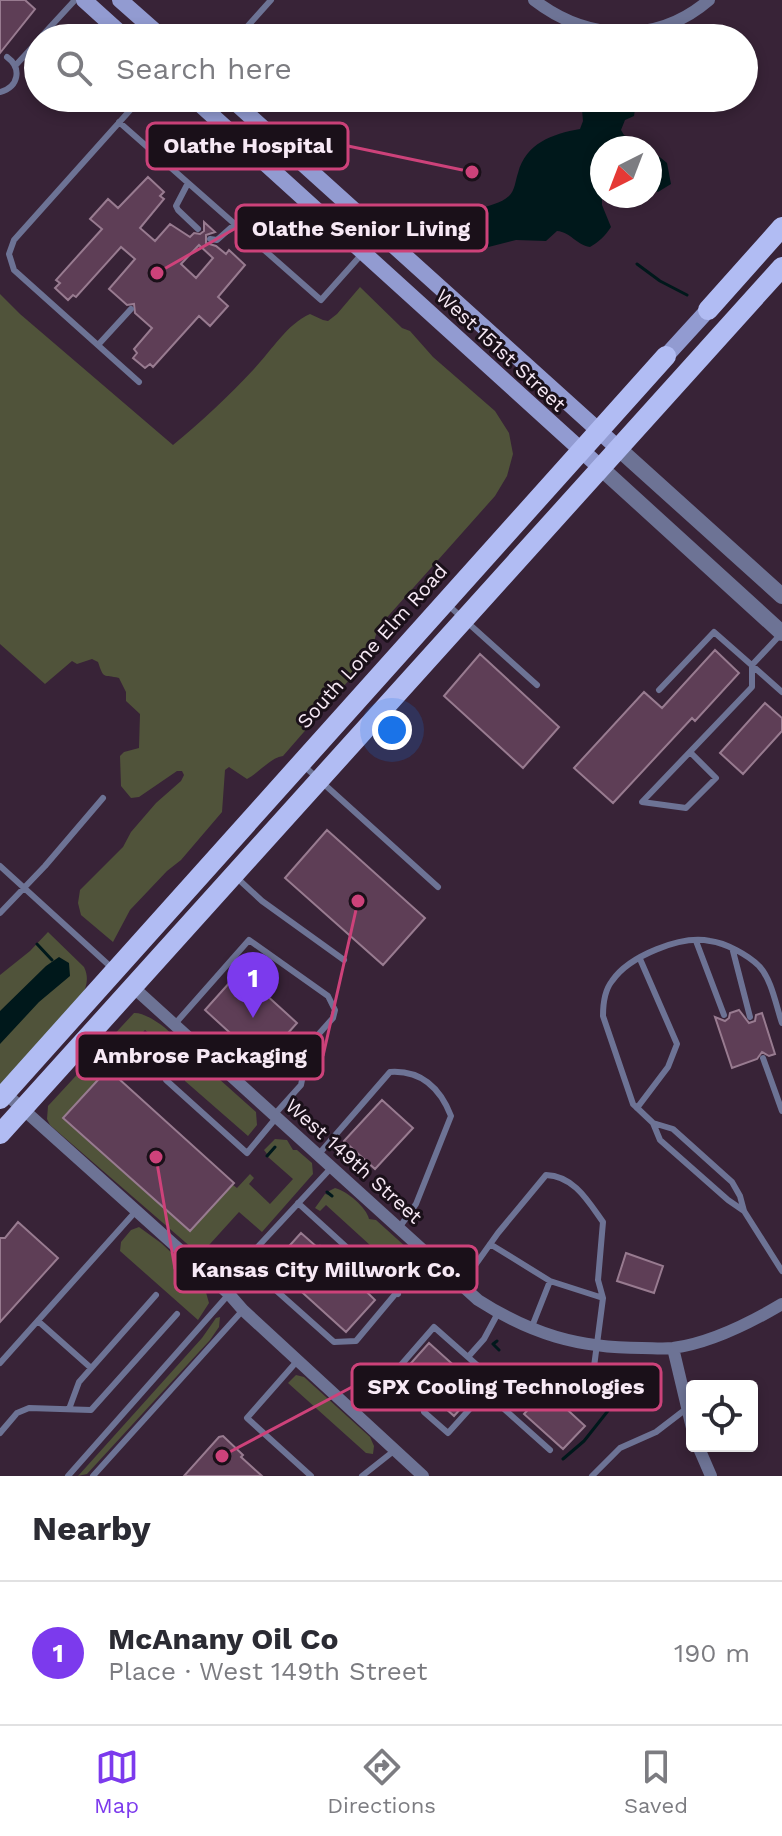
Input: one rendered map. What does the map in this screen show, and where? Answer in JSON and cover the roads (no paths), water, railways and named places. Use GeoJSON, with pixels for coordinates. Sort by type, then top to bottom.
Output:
{"type":"FeatureCollection","features":[{"type":"Feature","properties":{"kind":"main road"},"geometry":{"type":"LineString","coordinates":[[84,0],[111,24]]}},
{"type":"Feature","properties":{"kind":"main road"},"geometry":{"type":"LineString","coordinates":[[120,0],[147,24]]}},
{"type":"Feature","properties":{"kind":"main road","name":"West 151st Street"},"geometry":{"type":"LineString","coordinates":[[209,112],[602,469]]}},
{"type":"Feature","properties":{"kind":"main road","name":"West 151st Street"},"geometry":{"type":"LineString","coordinates":[[246,112],[619,449]]}},
{"type":"Feature","properties":{"kind":"main road","name":"South Lone Elm Road"},"geometry":{"type":"LineString","coordinates":[[2,1096],[782,227]]}},
{"type":"Feature","properties":{"kind":"main road"},"geometry":{"type":"LineString","coordinates":[[0,1134],[782,267]]}},
{"type":"Feature","properties":{"kind":"street"},"geometry":{"type":"LineString","coordinates":[[534,0],[573,24]]}},
{"type":"Feature","properties":{"kind":"street"},"geometry":{"type":"LineString","coordinates":[[670,24],[709,0]]}},
{"type":"Feature","properties":{"kind":"street","name":"West 151st Street"},"geometry":{"type":"LineString","coordinates":[[619,449],[782,596]]}},
{"type":"Feature","properties":{"kind":"street","name":"West 151st Street"},"geometry":{"type":"LineString","coordinates":[[602,469],[782,633]]}},
{"type":"Feature","properties":{"kind":"street","name":"West 149th Street"},"geometry":{"type":"LineString","coordinates":[[133,987],[461,1285],[498,1313],[556,1339],[597,1346],[673,1348],[712,1337],[759,1318],[782,1304]]}},
{"type":"Feature","properties":{"kind":"street"},"geometry":{"type":"LineString","coordinates":[[2,1096],[22,1110],[229,1294],[423,1476]]}},
{"type":"Feature","properties":{"kind":"street"},"geometry":{"type":"LineString","coordinates":[[673,1348],[686,1409]]}},
{"type":"Feature","properties":{"kind":"street"},"geometry":{"type":"LineString","coordinates":[[701,1452],[711,1476]]}},
{"type":"Feature","properties":{"kind":"lane"},"geometry":{"type":"LineString","coordinates":[[53,24],[75,0]]}},
{"type":"Feature","properties":{"kind":"lane"},"geometry":{"type":"LineString","coordinates":[[250,24],[271,0]]}},
{"type":"Feature","properties":{"kind":"lane"},"geometry":{"type":"LineString","coordinates":[[0,92],[15,82],[15,66],[24,56]]}},
{"type":"Feature","properties":{"kind":"lane"},"geometry":{"type":"LineString","coordinates":[[7,57],[15,66]]}},
{"type":"Feature","properties":{"kind":"lane"},"geometry":{"type":"LineString","coordinates":[[128,112],[14,240],[9,254],[14,270],[139,382]]}},
{"type":"Feature","properties":{"kind":"lane"},"geometry":{"type":"LineString","coordinates":[[119,122],[321,300],[365,252]]}},
{"type":"Feature","properties":{"kind":"lane"},"geometry":{"type":"LineString","coordinates":[[188,183],[176,206],[198,229]]}},
{"type":"Feature","properties":{"kind":"lane"},"geometry":{"type":"LineString","coordinates":[[210,239],[217,240],[235,224]]}},
{"type":"Feature","properties":{"kind":"lane"},"geometry":{"type":"LineString","coordinates":[[98,345],[131,309]]}},
{"type":"Feature","properties":{"kind":"lane"},"geometry":{"type":"LineString","coordinates":[[445,602],[537,685]]}},
{"type":"Feature","properties":{"kind":"lane"},"geometry":{"type":"LineString","coordinates":[[659,690],[714,632],[782,692]]}},
{"type":"Feature","properties":{"kind":"lane"},"geometry":{"type":"LineString","coordinates":[[690,752],[716,778],[686,808],[642,802],[752,687],[752,665],[782,633]]}},
{"type":"Feature","properties":{"kind":"lane"},"geometry":{"type":"LineString","coordinates":[[300,762],[438,887]]}},
{"type":"Feature","properties":{"kind":"lane"},"geometry":{"type":"LineString","coordinates":[[0,913],[103,798]]}},
{"type":"Feature","properties":{"kind":"lane"},"geometry":{"type":"LineString","coordinates":[[0,866],[115,970]]}},
{"type":"Feature","properties":{"kind":"lane"},"geometry":{"type":"LineString","coordinates":[[234,875],[262,901],[344,960]]}},
{"type":"Feature","properties":{"kind":"lane"},"geometry":{"type":"LineString","coordinates":[[174,1025],[249,940],[328,996],[335,1010],[333,1018],[309,1045],[301,1085],[247,1153],[166,1080],[197,1046]]}},
{"type":"Feature","properties":{"kind":"lane"},"geometry":{"type":"LineString","coordinates":[[744,1211],[660,1140],[653,1123],[633,1104],[603,1016],[603,1005],[613,978],[658,946],[709,940],[751,960],[766,975],[782,1023]]}},
{"type":"Feature","properties":{"kind":"lane"},"geometry":{"type":"LineString","coordinates":[[696,941],[724,1015]]}},
{"type":"Feature","properties":{"kind":"lane"},"geometry":{"type":"LineString","coordinates":[[733,950],[750,1017]]}},
{"type":"Feature","properties":{"kind":"lane"},"geometry":{"type":"LineString","coordinates":[[637,1108],[668,1067],[677,1044],[640,959]]}},
{"type":"Feature","properties":{"kind":"lane"},"geometry":{"type":"LineString","coordinates":[[763,1058],[782,1111]]}},
{"type":"Feature","properties":{"kind":"lane"},"geometry":{"type":"LineString","coordinates":[[318,1155],[390,1072],[405,1071],[422,1076],[440,1096],[451,1116],[416,1204],[399,1228]]}},
{"type":"Feature","properties":{"kind":"lane"},"geometry":{"type":"LineString","coordinates":[[653,1123],[673,1129],[732,1182],[744,1211],[782,1271]]}},
{"type":"Feature","properties":{"kind":"lane"},"geometry":{"type":"LineString","coordinates":[[332,1167],[252,1253],[252,1269],[334,1342],[356,1341],[428,1255]]}},
{"type":"Feature","properties":{"kind":"lane"},"geometry":{"type":"LineString","coordinates":[[461,1285],[538,1181],[546,1175],[560,1175],[579,1189],[603,1222],[598,1280],[603,1298],[592,1382],[580,1396],[534,1373],[503,1408],[550,1450]]}},
{"type":"Feature","properties":{"kind":"lane"},"geometry":{"type":"LineString","coordinates":[[298,1203],[398,1294]]}},
{"type":"Feature","properties":{"kind":"lane"},"geometry":{"type":"LineString","coordinates":[[0,1363],[136,1211]]}},
{"type":"Feature","properties":{"kind":"lane"},"geometry":{"type":"LineString","coordinates":[[490,1244],[550,1281],[603,1298]]}},
{"type":"Feature","properties":{"kind":"lane"},"geometry":{"type":"LineString","coordinates":[[531,1329],[550,1281]]}},
{"type":"Feature","properties":{"kind":"lane"},"geometry":{"type":"LineString","coordinates":[[68,1476],[229,1294]]}},
{"type":"Feature","properties":{"kind":"lane"},"geometry":{"type":"LineString","coordinates":[[69,1409],[79,1382],[156,1295]]}},
{"type":"Feature","properties":{"kind":"lane"},"geometry":{"type":"LineString","coordinates":[[93,1476],[243,1310]]}},
{"type":"Feature","properties":{"kind":"lane"},"geometry":{"type":"LineString","coordinates":[[468,1357],[484,1339],[498,1313]]}},
{"type":"Feature","properties":{"kind":"lane"},"geometry":{"type":"LineString","coordinates":[[0,1433],[17,1413],[29,1408],[91,1410],[177,1314]]}},
{"type":"Feature","properties":{"kind":"lane"},"geometry":{"type":"LineString","coordinates":[[38,1321],[91,1368]]}},
{"type":"Feature","properties":{"kind":"lane"},"geometry":{"type":"LineString","coordinates":[[407,1399],[387,1381],[434,1327],[495,1381],[448,1433],[424,1412]]}},
{"type":"Feature","properties":{"kind":"lane"},"geometry":{"type":"LineString","coordinates":[[298,1360],[247,1418],[311,1476]]}},
{"type":"Feature","properties":{"kind":"lane"},"geometry":{"type":"LineString","coordinates":[[592,1476],[620,1448],[656,1432],[686,1409]]}},
{"type":"Feature","properties":{"kind":"lane"},"geometry":{"type":"LineString","coordinates":[[365,1475],[395,1450]]}},
{"type":"Feature","properties":{"kind":"waterway"},"geometry":{"type":"LineString","coordinates":[[637,264],[687,295]]}},
{"type":"Feature","properties":{"kind":"waterway"},"geometry":{"type":"LineString","coordinates":[[37,944],[52,960]]}},
{"type":"Feature","properties":{"kind":"waterway"},"geometry":{"type":"LineString","coordinates":[[267,1156],[275,1147]]}},
{"type":"Feature","properties":{"kind":"waterway"},"geometry":{"type":"LineString","coordinates":[[327,1192],[332,1196]]}},
{"type":"Feature","properties":{"kind":"waterway"},"geometry":{"type":"LineString","coordinates":[[497,1341],[493,1344],[499,1350]]}},
{"type":"Feature","properties":{"kind":"waterway"},"geometry":{"type":"LineString","coordinates":[[563,1459],[584,1441],[630,1383]]}},
{"type":"Feature","properties":{"kind":"place","name":"Olathe Hospital"},"geometry":{"type":"Point","coordinates":[472,172]}},
{"type":"Feature","properties":{"kind":"place","name":"Olathe Senior Living"},"geometry":{"type":"Point","coordinates":[157,273]}},
{"type":"Feature","properties":{"kind":"place","name":"Ambrose Packaging"},"geometry":{"type":"Point","coordinates":[358,901]}},
{"type":"Feature","properties":{"kind":"place","name":"McAnany Oil Co"},"geometry":{"type":"Point","coordinates":[253,1018]}},
{"type":"Feature","properties":{"kind":"place","name":"Kansas City Millwork Co."},"geometry":{"type":"Point","coordinates":[156,1157]}},
{"type":"Feature","properties":{"kind":"place","name":"SPX Cooling Technologies"},"geometry":{"type":"Point","coordinates":[222,1456]}}]}
